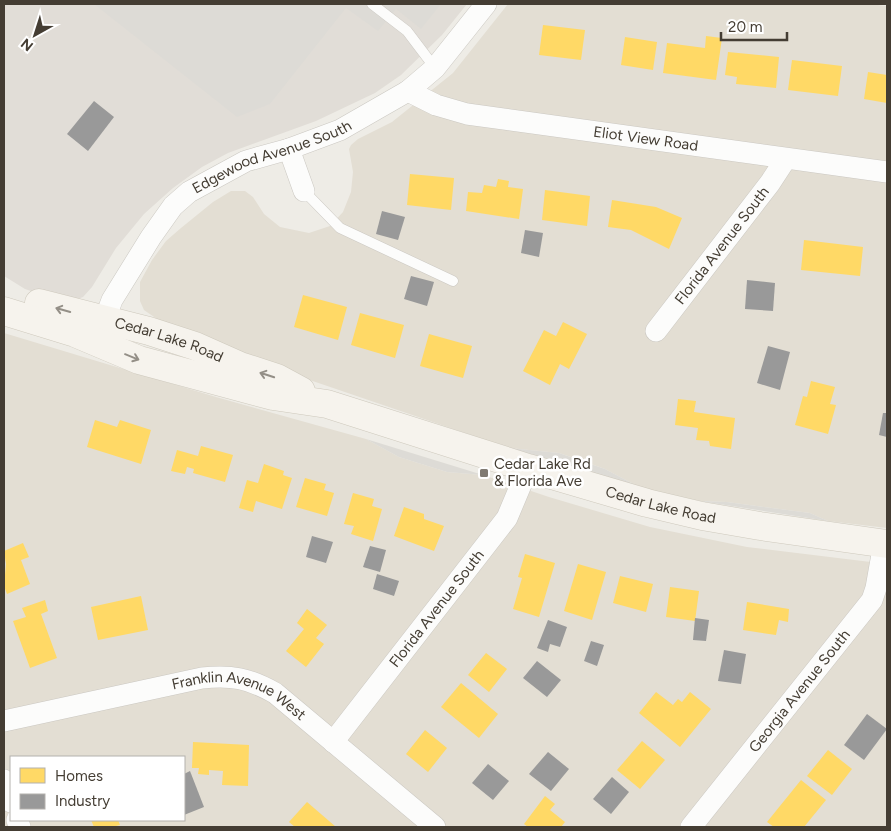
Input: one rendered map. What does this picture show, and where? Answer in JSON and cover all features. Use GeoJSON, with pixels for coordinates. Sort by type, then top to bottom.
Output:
{"type":"FeatureCollection","features":[{"type":"Feature","properties":{"kind":"street","name":"Edgewood Avenue South"},"geometry":{"type":"LineString","coordinates":[[100,331],[112,300],[151,237],[173,206],[189,192],[246,161],[289,149],[340,130],[408,91],[435,68],[486,4]]}},
{"type":"Feature","properties":{"kind":"street","name":"Eliot View Road"},"geometry":{"type":"LineString","coordinates":[[408,91],[436,105],[466,114],[785,160],[887,172]]}},
{"type":"Feature","properties":{"kind":"street"},"geometry":{"type":"LineString","coordinates":[[289,149],[304,191]]}},
{"type":"Feature","properties":{"kind":"street","name":"Florida Avenue South"},"geometry":{"type":"LineString","coordinates":[[656,331],[770,183],[785,160]]}},
{"type":"Feature","properties":{"kind":"street","name":"Cedar Lake Road"},"geometry":{"type":"LineString","coordinates":[[4,293],[100,331],[139,360],[273,396],[327,404],[638,501],[702,516],[886,543]]}},
{"type":"Feature","properties":{"kind":"street","name":"Cedar Lake Road"},"geometry":{"type":"LineString","coordinates":[[4,311],[100,331]]}},
{"type":"Feature","properties":{"kind":"street","name":"Florida Avenue South"},"geometry":{"type":"LineString","coordinates":[[333,742],[507,518],[528,468]]}},
{"type":"Feature","properties":{"kind":"street","name":"Georgia Avenue South"},"geometry":{"type":"LineString","coordinates":[[691,827],[872,600],[886,543]]}},
{"type":"Feature","properties":{"kind":"street","name":"Franklin Avenue West"},"geometry":{"type":"LineString","coordinates":[[4,721],[202,678],[227,676],[254,681],[275,693],[434,827]]}},
{"type":"Feature","properties":{"kind":"street"},"geometry":{"type":"LineString","coordinates":[[4,780],[10,799]]}},
{"type":"Feature","properties":{"kind":"lane"},"geometry":{"type":"LineString","coordinates":[[372,4],[406,31],[435,68]]}},
{"type":"Feature","properties":{"kind":"lane"},"geometry":{"type":"LineString","coordinates":[[304,191],[340,228],[453,281]]}},
{"type":"Feature","properties":{"kind":"shaded area"},"geometry":{"type":"Polygon","coordinates":[[[4,4],[467,4],[442,35],[401,75],[375,93],[316,121],[228,153],[202,167],[173,188],[144,214],[116,248],[92,287],[83,297],[72,301],[60,301],[25,289],[4,276],[4,4]]]}},
{"type":"Feature","properties":{"kind":"shaded area"},"geometry":{"type":"Polygon","coordinates":[[[94,4],[441,4],[421,29],[396,9],[378,31],[346,8],[270,104],[237,117],[94,4]]]}},
{"type":"Feature","properties":{"kind":"shaded area"},"geometry":{"type":"Polygon","coordinates":[[[508,4],[868,4],[887,6],[887,528],[828,521],[810,513],[727,502],[700,501],[641,488],[605,469],[559,453],[509,448],[251,360],[205,335],[157,319],[144,310],[140,301],[140,282],[152,260],[166,241],[213,202],[231,191],[245,191],[253,197],[264,214],[280,227],[309,233],[330,226],[343,212],[351,192],[353,172],[349,149],[351,145],[358,139],[392,122],[453,73],[508,4]]]}},
{"type":"Feature","properties":{"kind":"shaded area"},"geometry":{"type":"Polygon","coordinates":[[[4,333],[216,397],[366,439],[399,457],[447,472],[483,475],[650,527],[747,547],[887,564],[887,827],[4,827],[4,333]]]}},
{"type":"Feature","properties":{"kind":"shaded area"},"geometry":{"type":"Polygon","coordinates":[[[366,439],[483,475],[447,472],[399,457],[366,439]]]}},
{"type":"Feature","properties":{"kind":"shaded area"},"geometry":{"type":"Polygon","coordinates":[[[509,448],[559,453],[605,469],[641,488],[509,448]]]}},
{"type":"Feature","properties":{"kind":"shaded area"},"geometry":{"type":"Polygon","coordinates":[[[700,501],[727,502],[810,513],[828,521],[700,501]]]}},
{"type":"Feature","properties":{"kind":"building: Homes"},"geometry":{"type":"Polygon","coordinates":[[[543,25],[585,30],[581,60],[539,55],[543,25]]]}},
{"type":"Feature","properties":{"kind":"building: Homes"},"geometry":{"type":"Polygon","coordinates":[[[706,36],[722,38],[716,80],[663,73],[667,43],[705,48],[706,36]]]}},
{"type":"Feature","properties":{"kind":"building: Homes"},"geometry":{"type":"Polygon","coordinates":[[[625,37],[657,42],[653,70],[621,65],[625,37]]]}},
{"type":"Feature","properties":{"kind":"building: Homes"},"geometry":{"type":"Polygon","coordinates":[[[728,52],[779,57],[776,88],[736,84],[737,77],[725,75],[728,52]]]}},
{"type":"Feature","properties":{"kind":"building: Homes"},"geometry":{"type":"Polygon","coordinates":[[[792,60],[842,66],[838,96],[788,90],[792,60]]]}},
{"type":"Feature","properties":{"kind":"building: Homes"},"geometry":{"type":"Polygon","coordinates":[[[868,72],[887,75],[887,103],[864,99],[868,72]]]}},
{"type":"Feature","properties":{"kind":"building: Homes"},"geometry":{"type":"Polygon","coordinates":[[[410,174],[454,178],[451,210],[407,205],[410,174]]]}},
{"type":"Feature","properties":{"kind":"building: Homes"},"geometry":{"type":"Polygon","coordinates":[[[498,179],[509,181],[508,187],[523,189],[519,219],[466,211],[468,192],[482,193],[484,185],[496,187],[498,179]]]}},
{"type":"Feature","properties":{"kind":"building: Homes"},"geometry":{"type":"Polygon","coordinates":[[[545,190],[590,196],[587,226],[542,220],[545,190]]]}},
{"type":"Feature","properties":{"kind":"building: Homes"},"geometry":{"type":"Polygon","coordinates":[[[612,200],[656,207],[682,218],[669,249],[631,230],[608,227],[612,200]]]}},
{"type":"Feature","properties":{"kind":"building: Homes"},"geometry":{"type":"Polygon","coordinates":[[[804,240],[863,247],[860,276],[801,270],[804,240]]]}},
{"type":"Feature","properties":{"kind":"building: Homes"},"geometry":{"type":"Polygon","coordinates":[[[303,295],[347,307],[338,340],[294,327],[303,295]]]}},
{"type":"Feature","properties":{"kind":"building: Homes"},"geometry":{"type":"Polygon","coordinates":[[[360,313],[404,325],[395,358],[351,345],[360,313]]]}},
{"type":"Feature","properties":{"kind":"building: Homes"},"geometry":{"type":"Polygon","coordinates":[[[563,322],[587,334],[569,369],[560,364],[550,385],[523,371],[544,330],[556,336],[563,322]]]}},
{"type":"Feature","properties":{"kind":"building: Homes"},"geometry":{"type":"Polygon","coordinates":[[[429,334],[472,346],[463,378],[420,366],[429,334]]]}},
{"type":"Feature","properties":{"kind":"building: Homes"},"geometry":{"type":"Polygon","coordinates":[[[811,381],[835,387],[830,404],[836,405],[828,434],[795,425],[803,396],[807,397],[811,381]]]}},
{"type":"Feature","properties":{"kind":"building: Homes"},"geometry":{"type":"Polygon","coordinates":[[[678,399],[696,401],[694,412],[735,418],[731,449],[710,446],[709,441],[696,440],[698,428],[675,425],[678,399]]]}},
{"type":"Feature","properties":{"kind":"building: Homes"},"geometry":{"type":"Polygon","coordinates":[[[95,420],[117,427],[120,420],[151,430],[141,464],[87,447],[95,420]]]}},
{"type":"Feature","properties":{"kind":"building: Homes"},"geometry":{"type":"Polygon","coordinates":[[[201,446],[233,455],[225,482],[193,473],[194,469],[187,467],[185,474],[171,471],[177,450],[198,456],[201,446]]]}},
{"type":"Feature","properties":{"kind":"building: Homes"},"geometry":{"type":"Polygon","coordinates":[[[264,464],[284,471],[283,475],[292,478],[282,509],[256,501],[253,512],[239,508],[247,480],[258,483],[264,464]]]}},
{"type":"Feature","properties":{"kind":"building: Homes"},"geometry":{"type":"Polygon","coordinates":[[[305,478],[326,484],[324,490],[334,493],[327,516],[296,507],[305,478]]]}},
{"type":"Feature","properties":{"kind":"building: Homes"},"geometry":{"type":"Polygon","coordinates":[[[353,493],[374,499],[372,506],[382,509],[373,541],[351,534],[354,526],[344,524],[353,493]]]}},
{"type":"Feature","properties":{"kind":"building: Homes"},"geometry":{"type":"Polygon","coordinates":[[[404,507],[424,514],[424,519],[444,526],[434,551],[394,536],[404,507]]]}},
{"type":"Feature","properties":{"kind":"building: Homes"},"geometry":{"type":"Polygon","coordinates":[[[23,543],[29,557],[21,560],[30,584],[7,594],[4,586],[6,564],[4,551],[23,543]]]}},
{"type":"Feature","properties":{"kind":"building: Homes"},"geometry":{"type":"Polygon","coordinates":[[[525,554],[555,563],[539,617],[513,609],[522,578],[518,577],[525,554]]]}},
{"type":"Feature","properties":{"kind":"building: Homes"},"geometry":{"type":"Polygon","coordinates":[[[578,564],[606,572],[592,620],[564,611],[578,564]]]}},
{"type":"Feature","properties":{"kind":"building: Homes"},"geometry":{"type":"Polygon","coordinates":[[[620,576],[653,584],[646,612],[613,603],[620,576]]]}},
{"type":"Feature","properties":{"kind":"building: Homes"},"geometry":{"type":"Polygon","coordinates":[[[670,587],[699,591],[695,621],[666,617],[670,587]]]}},
{"type":"Feature","properties":{"kind":"building: Homes"},"geometry":{"type":"Polygon","coordinates":[[[141,596],[148,630],[98,640],[91,607],[141,596]]]}},
{"type":"Feature","properties":{"kind":"building: Homes"},"geometry":{"type":"Polygon","coordinates":[[[45,600],[48,611],[41,614],[57,658],[30,668],[13,621],[26,617],[22,608],[45,600]]]}},
{"type":"Feature","properties":{"kind":"building: Homes"},"geometry":{"type":"Polygon","coordinates":[[[747,602],[789,609],[788,622],[779,620],[776,635],[743,630],[747,602]]]}},
{"type":"Feature","properties":{"kind":"building: Homes"},"geometry":{"type":"Polygon","coordinates":[[[307,609],[327,625],[316,638],[324,644],[306,667],[286,651],[304,629],[297,623],[307,609]]]}},
{"type":"Feature","properties":{"kind":"building: Homes"},"geometry":{"type":"Polygon","coordinates":[[[486,653],[507,669],[489,692],[468,675],[486,653]]]}},
{"type":"Feature","properties":{"kind":"building: Homes"},"geometry":{"type":"Polygon","coordinates":[[[461,683],[498,714],[479,738],[441,707],[461,683]]]}},
{"type":"Feature","properties":{"kind":"building: Homes"},"geometry":{"type":"Polygon","coordinates":[[[656,692],[673,705],[678,699],[682,702],[690,692],[711,709],[680,747],[639,713],[656,692]]]}},
{"type":"Feature","properties":{"kind":"building: Homes"},"geometry":{"type":"Polygon","coordinates":[[[425,730],[447,748],[428,772],[406,754],[425,730]]]}},
{"type":"Feature","properties":{"kind":"building: Homes"},"geometry":{"type":"Polygon","coordinates":[[[642,741],[665,760],[640,789],[617,770],[642,741]]]}},
{"type":"Feature","properties":{"kind":"building: Homes"},"geometry":{"type":"Polygon","coordinates":[[[193,742],[249,745],[248,786],[222,785],[223,771],[209,770],[209,775],[198,774],[199,768],[192,768],[193,742]]]}},
{"type":"Feature","properties":{"kind":"building: Homes"},"geometry":{"type":"Polygon","coordinates":[[[828,750],[852,769],[832,795],[807,776],[828,750]]]}},
{"type":"Feature","properties":{"kind":"building: Homes"},"geometry":{"type":"Polygon","coordinates":[[[801,780],[826,800],[804,827],[774,827],[767,822],[801,780]]]}},
{"type":"Feature","properties":{"kind":"building: Homes"},"geometry":{"type":"Polygon","coordinates":[[[545,796],[555,804],[550,810],[565,822],[561,827],[528,827],[524,824],[545,796]]]}},
{"type":"Feature","properties":{"kind":"building: Homes"},"geometry":{"type":"Polygon","coordinates":[[[307,802],[336,827],[295,827],[289,822],[307,802]]]}},
{"type":"Feature","properties":{"kind":"building: Homes"},"geometry":{"type":"Polygon","coordinates":[[[91,821],[118,821],[120,825],[112,827],[94,827],[91,821]]]}},
{"type":"Feature","properties":{"kind":"building: Industry"},"geometry":{"type":"Polygon","coordinates":[[[94,101],[114,117],[88,151],[67,134],[94,101]]]}},
{"type":"Feature","properties":{"kind":"building: Industry"},"geometry":{"type":"Polygon","coordinates":[[[382,211],[405,217],[398,240],[376,234],[382,211]]]}},
{"type":"Feature","properties":{"kind":"building: Industry"},"geometry":{"type":"Polygon","coordinates":[[[525,230],[543,233],[539,257],[521,253],[525,230]]]}},
{"type":"Feature","properties":{"kind":"building: Industry"},"geometry":{"type":"Polygon","coordinates":[[[411,276],[434,282],[427,306],[404,299],[411,276]]]}},
{"type":"Feature","properties":{"kind":"building: Industry"},"geometry":{"type":"Polygon","coordinates":[[[747,280],[775,283],[773,311],[745,309],[747,280]]]}},
{"type":"Feature","properties":{"kind":"building: Industry"},"geometry":{"type":"Polygon","coordinates":[[[768,346],[790,352],[780,390],[757,383],[768,346]]]}},
{"type":"Feature","properties":{"kind":"building: Industry"},"geometry":{"type":"Polygon","coordinates":[[[883,413],[887,413],[887,437],[879,435],[883,413]]]}},
{"type":"Feature","properties":{"kind":"building: Industry"},"geometry":{"type":"Polygon","coordinates":[[[312,536],[333,542],[326,563],[306,557],[312,536]]]}},
{"type":"Feature","properties":{"kind":"building: Industry"},"geometry":{"type":"Polygon","coordinates":[[[370,546],[386,550],[380,572],[363,567],[370,546]]]}},
{"type":"Feature","properties":{"kind":"building: Industry"},"geometry":{"type":"Polygon","coordinates":[[[377,574],[399,581],[394,596],[373,589],[377,574]]]}},
{"type":"Feature","properties":{"kind":"building: Industry"},"geometry":{"type":"Polygon","coordinates":[[[695,618],[709,620],[706,641],[693,640],[695,618]]]}},
{"type":"Feature","properties":{"kind":"building: Industry"},"geometry":{"type":"Polygon","coordinates":[[[548,620],[567,627],[560,647],[550,644],[548,652],[537,648],[548,620]]]}},
{"type":"Feature","properties":{"kind":"building: Industry"},"geometry":{"type":"Polygon","coordinates":[[[591,641],[604,645],[597,666],[584,661],[591,641]]]}},
{"type":"Feature","properties":{"kind":"building: Industry"},"geometry":{"type":"Polygon","coordinates":[[[724,650],[746,654],[741,684],[718,681],[724,650]]]}},
{"type":"Feature","properties":{"kind":"building: Industry"},"geometry":{"type":"Polygon","coordinates":[[[537,661],[561,680],[547,697],[523,678],[537,661]]]}},
{"type":"Feature","properties":{"kind":"building: Industry"},"geometry":{"type":"Polygon","coordinates":[[[867,714],[887,729],[864,760],[844,745],[867,714]]]}},
{"type":"Feature","properties":{"kind":"building: Industry"},"geometry":{"type":"Polygon","coordinates":[[[548,752],[569,769],[551,791],[529,774],[548,752]]]}},
{"type":"Feature","properties":{"kind":"building: Industry"},"geometry":{"type":"Polygon","coordinates":[[[488,764],[509,781],[493,800],[472,783],[488,764]]]}},
{"type":"Feature","properties":{"kind":"building: Industry"},"geometry":{"type":"Polygon","coordinates":[[[190,771],[204,807],[185,815],[185,774],[190,771]]]}},
{"type":"Feature","properties":{"kind":"building: Industry"},"geometry":{"type":"Polygon","coordinates":[[[612,777],[629,792],[611,814],[593,799],[612,777]]]}},
{"type":"Feature","properties":{"kind":"place","name":"Cedar Lake Rd & Florida Ave"},"geometry":{"type":"Point","coordinates":[484,473]}}]}
